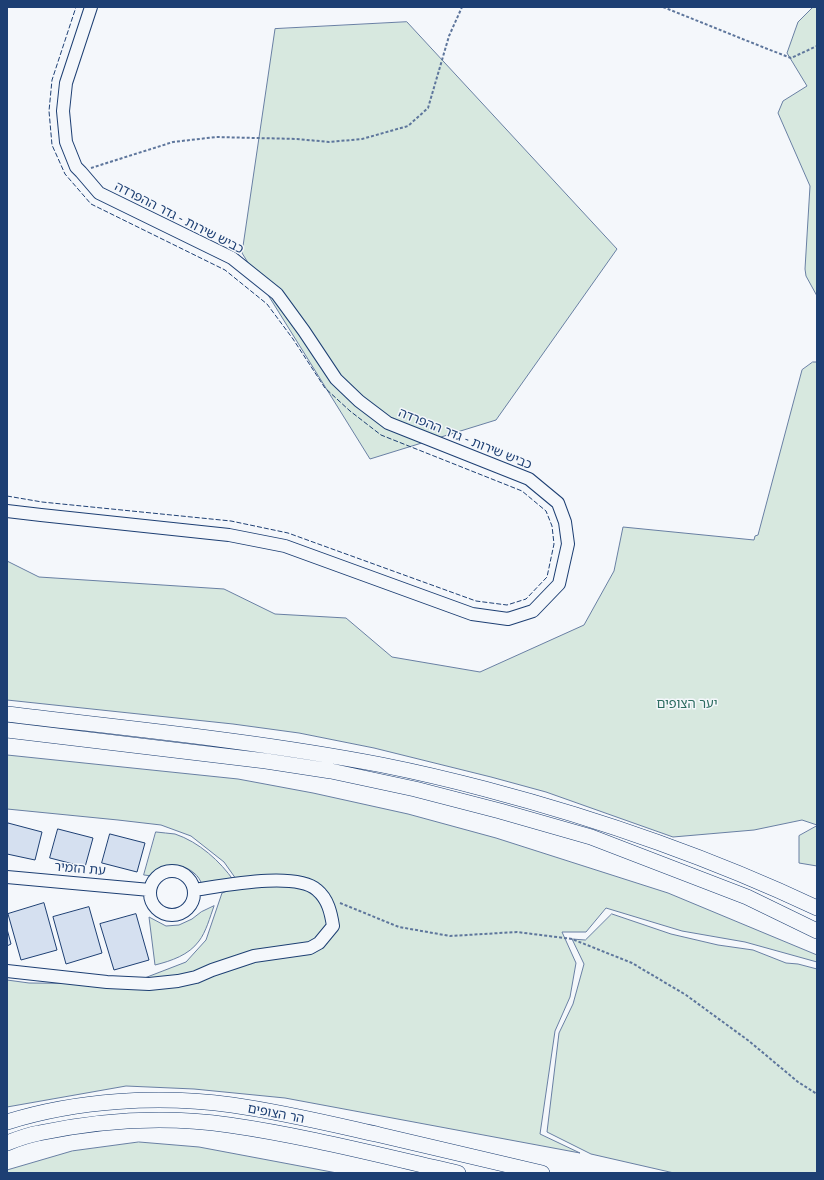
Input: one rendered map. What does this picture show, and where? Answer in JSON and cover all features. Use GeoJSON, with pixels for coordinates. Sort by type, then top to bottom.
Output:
{"type":"FeatureCollection","features":[{"type":"Feature","properties":{"kind":"main road"},"geometry":{"type":"LineString","coordinates":[[7,714],[249,743],[428,774],[583,817],[657,842],[778,890],[817,908]]}},
{"type":"Feature","properties":{"kind":"main road"},"geometry":{"type":"LineString","coordinates":[[7,730],[266,761],[331,771],[414,789],[500,811],[591,837],[748,897],[817,932]]}},
{"type":"Feature","properties":{"kind":"main road","name":"הר הצופים"},"geometry":{"type":"LineString","coordinates":[[7,1122],[33,1114],[93,1104],[126,1101],[167,1101],[231,1105],[348,1128],[542,1173]]}},
{"type":"Feature","properties":{"kind":"main road","name":"הר הצופים"},"geometry":{"type":"LineString","coordinates":[[7,1143],[38,1133],[96,1124],[127,1121],[195,1122],[228,1125],[270,1132],[458,1173]]}},
{"type":"Feature","properties":{"kind":"street","name":"כביש שירות - גדר ההפרדה"},"geometry":{"type":"LineString","coordinates":[[7,511],[229,535],[285,546],[472,614],[508,619],[533,611],[560,584],[568,544],[565,522],[558,502],[529,479],[388,423],[336,379],[278,294],[232,258],[99,193],[76,167],[66,142],[63,111],[66,83],[91,7]]}},
{"type":"Feature","properties":{"kind":"street"},"geometry":{"type":"LineString","coordinates":[[173,871],[181,873],[187,877],[192,883],[194,890],[192,905],[180,914],[172,916],[158,911],[150,898],[150,890],[156,879],[162,874],[173,871]]}},
{"type":"Feature","properties":{"kind":"street","name":"עת הזמיר"},"geometry":{"type":"LineString","coordinates":[[7,877],[150,890]]}},
{"type":"Feature","properties":{"kind":"street"},"geometry":{"type":"LineString","coordinates":[[7,972],[107,982],[149,984],[178,981],[196,977],[254,956],[310,948],[319,943],[333,926],[331,913],[324,897],[316,889],[306,884],[286,880],[252,882],[194,890]]}},
{"type":"Feature","properties":{"kind":"path"},"geometry":{"type":"LineString","coordinates":[[81,172],[173,142],[216,137],[297,139],[329,142],[362,139],[408,126],[428,108],[449,36],[462,7]]}},
{"type":"Feature","properties":{"kind":"path"},"geometry":{"type":"LineString","coordinates":[[663,7],[791,58],[817,46]]}},
{"type":"Feature","properties":{"kind":"path"},"geometry":{"type":"LineString","coordinates":[[324,897],[399,927],[450,936],[517,932],[572,939],[626,960],[686,995],[749,1041],[798,1082],[817,1094]]}},
{"type":"Feature","properties":{"kind":"green space"},"geometry":{"type":"Polygon","coordinates":[[[811,7],[817,7],[817,296],[806,276],[805,269],[810,186],[778,113],[783,101],[807,86],[787,53],[798,22],[812,8],[811,7]]]}},
{"type":"Feature","properties":{"kind":"green space"},"geometry":{"type":"Polygon","coordinates":[[[407,22],[617,249],[496,420],[370,459],[242,253],[275,29],[407,22]]]}},
{"type":"Feature","properties":{"kind":"green space","name":"יער הצופים"},"geometry":{"type":"Polygon","coordinates":[[[813,362],[817,362],[817,825],[802,820],[754,830],[673,837],[546,792],[374,748],[299,733],[233,724],[7,700],[7,561],[39,577],[224,589],[275,614],[346,618],[392,657],[480,672],[584,625],[614,571],[623,527],[754,540],[755,536],[758,535],[802,370],[813,362]]]}},
{"type":"Feature","properties":{"kind":"green space"},"geometry":{"type":"Polygon","coordinates":[[[7,755],[238,779],[313,793],[408,814],[496,838],[668,893],[817,955],[817,962],[745,942],[682,931],[606,908],[586,932],[562,932],[576,963],[570,997],[555,1031],[540,1134],[580,1153],[285,1098],[194,1089],[126,1086],[7,1107],[7,980],[29,983],[129,984],[186,962],[206,940],[222,893],[241,886],[224,862],[191,836],[161,825],[7,809],[7,755]]]}},
{"type":"Feature","properties":{"kind":"green space"},"geometry":{"type":"Polygon","coordinates":[[[817,826],[817,866],[799,863],[799,836],[817,826]]]}},
{"type":"Feature","properties":{"kind":"green space"},"geometry":{"type":"Polygon","coordinates":[[[156,832],[175,834],[184,837],[201,847],[216,859],[234,881],[202,884],[197,875],[183,867],[174,865],[161,868],[152,876],[144,875],[156,832]]]}},
{"type":"Feature","properties":{"kind":"green space"},"geometry":{"type":"Polygon","coordinates":[[[214,906],[204,933],[195,946],[179,957],[155,965],[149,917],[166,926],[179,925],[214,906]]]}},
{"type":"Feature","properties":{"kind":"green space"},"geometry":{"type":"Polygon","coordinates":[[[612,914],[671,934],[718,945],[753,950],[786,963],[798,964],[817,969],[817,1173],[674,1173],[591,1154],[547,1132],[559,1033],[573,1004],[584,964],[572,939],[585,940],[612,914]]]}},
{"type":"Feature","properties":{"kind":"green space"},"geometry":{"type":"Polygon","coordinates":[[[139,1142],[199,1147],[337,1173],[7,1173],[7,1170],[72,1151],[139,1142]]]}},
{"type":"Feature","properties":{"kind":"building"},"geometry":{"type":"Polygon","coordinates":[[[8,823],[42,832],[35,860],[7,854],[8,823]]]}},
{"type":"Feature","properties":{"kind":"building"},"geometry":{"type":"Polygon","coordinates":[[[58,829],[93,838],[85,867],[50,858],[58,829]]]}},
{"type":"Feature","properties":{"kind":"building"},"geometry":{"type":"Polygon","coordinates":[[[110,834],[145,843],[137,872],[102,863],[110,834]]]}},
{"type":"Feature","properties":{"kind":"building"},"geometry":{"type":"Polygon","coordinates":[[[44,903],[57,950],[21,960],[8,914],[44,903]]]}},
{"type":"Feature","properties":{"kind":"building"},"geometry":{"type":"Polygon","coordinates":[[[89,907],[102,953],[66,964],[53,917],[89,907]]]}},
{"type":"Feature","properties":{"kind":"building"},"geometry":{"type":"Polygon","coordinates":[[[136,914],[149,960],[114,970],[100,924],[136,914]]]}},
{"type":"Feature","properties":{"kind":"building"},"geometry":{"type":"Polygon","coordinates":[[[7,929],[11,944],[7,946],[7,929]]]}},
{"type":"Feature","properties":{"kind":"fence"},"geometry":{"type":"LineString","coordinates":[[7,496],[42,502],[231,521],[288,533],[476,601],[507,605],[526,599],[547,577],[554,544],[552,526],[546,511],[522,491],[381,435],[350,411],[325,388],[293,339],[267,304],[225,270],[91,204],[65,174],[52,145],[49,111],[52,80],[76,7]]}}]}
